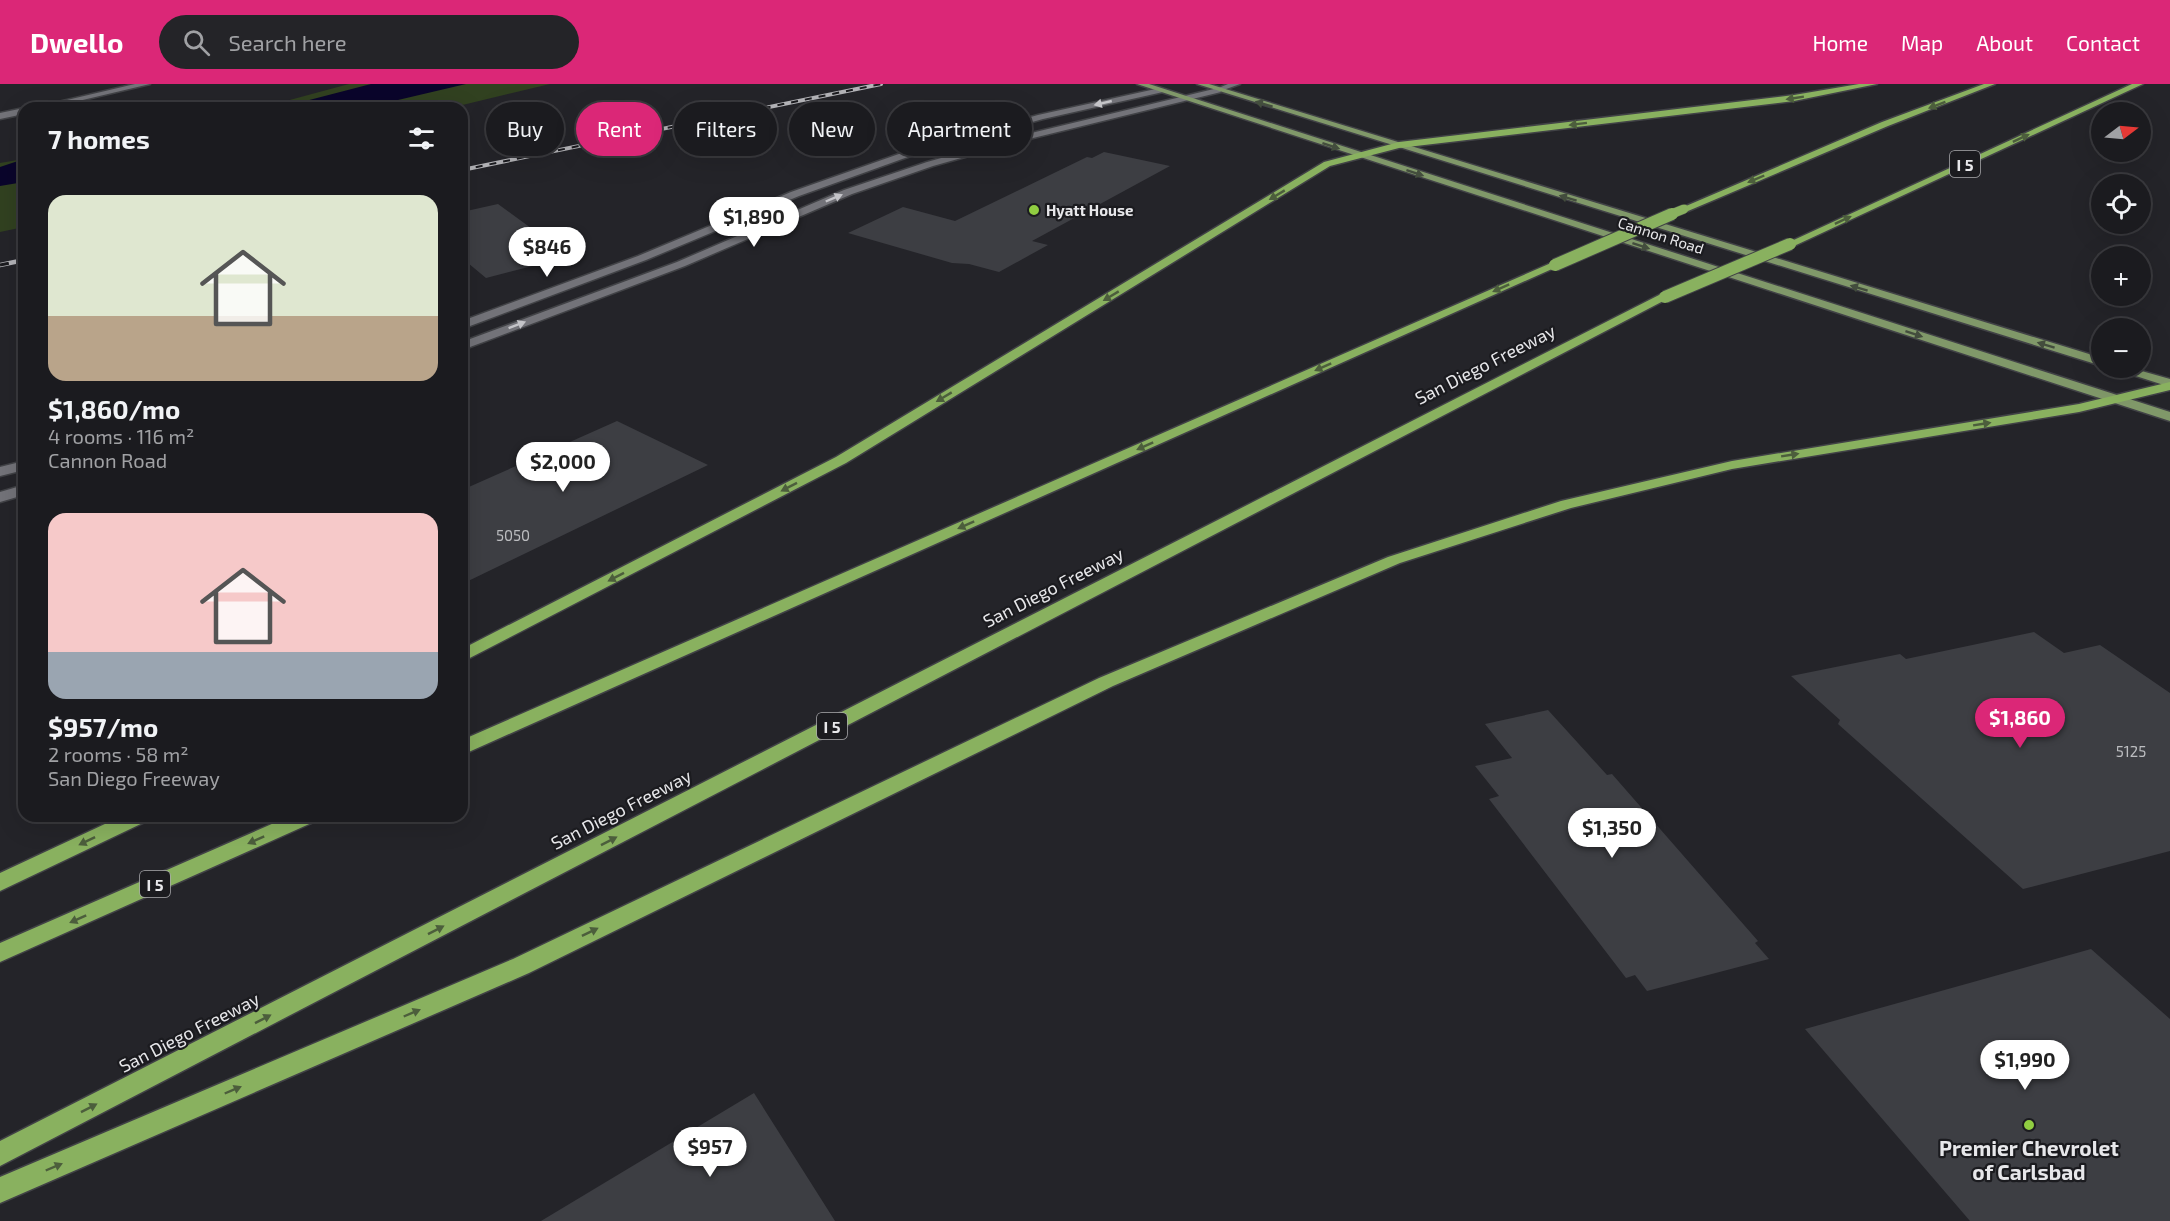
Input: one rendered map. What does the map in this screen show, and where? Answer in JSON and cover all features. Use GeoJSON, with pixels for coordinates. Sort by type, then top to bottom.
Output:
{"type":"FeatureCollection","features":[{"type":"Feature","properties":{"kind":"highway"},"geometry":{"type":"LineString","coordinates":[[468,653],[841,460],[1327,164],[1399,145],[1794,98],[1873,84]]}},
{"type":"Feature","properties":{"kind":"highway"},"geometry":{"type":"LineString","coordinates":[[468,745],[1555,265],[1885,124],[1991,84]]}},
{"type":"Feature","properties":{"kind":"highway","name":"San Diego Freeway"},"geometry":{"type":"LineString","coordinates":[[0,1154],[1665,297],[1790,244],[2139,84]]}},
{"type":"Feature","properties":{"kind":"highway"},"geometry":{"type":"LineString","coordinates":[[0,1190],[521,966],[1106,682],[1394,560],[1566,504],[1732,465],[2079,408],[2170,385]]}},
{"type":"Feature","properties":{"kind":"highway"},"geometry":{"type":"LineString","coordinates":[[0,884],[128,822]]}},
{"type":"Feature","properties":{"kind":"highway","name":"I 5"},"geometry":{"type":"LineString","coordinates":[[0,953],[295,822]]}},
{"type":"Feature","properties":{"kind":"main road","name":"Cannon Road"},"geometry":{"type":"LineString","coordinates":[[1141,84],[2170,417]]}},
{"type":"Feature","properties":{"kind":"main road","name":"Cannon Road"},"geometry":{"type":"LineString","coordinates":[[1201,84],[2091,359]]}},
{"type":"Feature","properties":{"kind":"main road"},"geometry":{"type":"LineString","coordinates":[[2149,378],[2170,385]]}},
{"type":"Feature","properties":{"kind":"street"},"geometry":{"type":"LineString","coordinates":[[64,102],[146,84]]}},
{"type":"Feature","properties":{"kind":"street"},"geometry":{"type":"LineString","coordinates":[[468,343],[681,264],[848,192],[910,171],[1026,137],[1186,99],[1236,84]]}},
{"type":"Feature","properties":{"kind":"street"},"geometry":{"type":"LineString","coordinates":[[468,323],[642,258],[795,194],[916,151],[1041,117],[1160,90]]}},
{"type":"Feature","properties":{"kind":"street"},"geometry":{"type":"LineString","coordinates":[[0,116],[18,112]]}},
{"type":"Feature","properties":{"kind":"street"},"geometry":{"type":"LineString","coordinates":[[0,472],[18,467]]}},
{"type":"Feature","properties":{"kind":"street"},"geometry":{"type":"LineString","coordinates":[[0,497],[18,492]]}},
{"type":"Feature","properties":{"kind":"green space"},"geometry":{"type":"Polygon","coordinates":[[[349,84],[550,84],[468,104],[282,102],[349,84]]]}},
{"type":"Feature","properties":{"kind":"green space"},"geometry":{"type":"Polygon","coordinates":[[[18,160],[18,228],[0,232],[0,163],[18,160]]]}},
{"type":"Feature","properties":{"kind":"shaded area"},"geometry":{"type":"Polygon","coordinates":[[[371,84],[466,84],[390,102],[302,102],[371,84]]]}},
{"type":"Feature","properties":{"kind":"shaded area"},"geometry":{"type":"Polygon","coordinates":[[[18,161],[18,183],[0,186],[0,167],[18,161]]]}},
{"type":"Feature","properties":{"kind":"building","name":"Hyatt House"},"geometry":{"type":"Polygon","coordinates":[[[1104,152],[1170,166],[1032,241],[1048,245],[999,272],[969,264],[952,263],[848,233],[903,207],[955,221],[1087,157],[1092,158],[1104,152]]]}},
{"type":"Feature","properties":{"kind":"building"},"geometry":{"type":"Polygon","coordinates":[[[498,204],[565,254],[544,259],[548,262],[486,278],[468,263],[468,211],[498,204]]]}},
{"type":"Feature","properties":{"kind":"building"},"geometry":{"type":"Polygon","coordinates":[[[617,421],[708,465],[468,581],[468,487],[617,421]]]}},
{"type":"Feature","properties":{"kind":"building"},"geometry":{"type":"Polygon","coordinates":[[[2034,632],[2064,653],[2100,645],[2170,693],[2170,851],[2023,889],[1838,724],[1840,720],[1791,676],[1900,654],[1906,659],[2034,632]]]}},
{"type":"Feature","properties":{"kind":"building"},"geometry":{"type":"Polygon","coordinates":[[[1548,710],[1607,775],[1612,774],[1758,941],[1755,943],[1769,959],[1647,991],[1635,975],[1626,978],[1489,799],[1499,796],[1475,766],[1512,758],[1485,724],[1548,710]]]}},
{"type":"Feature","properties":{"kind":"building","name":"Premier Chevrolet of Carlsbad"},"geometry":{"type":"Polygon","coordinates":[[[2091,949],[2170,1019],[2170,1221],[1970,1221],[1805,1029],[2091,949]]]}},
{"type":"Feature","properties":{"kind":"building"},"geometry":{"type":"Polygon","coordinates":[[[754,1093],[835,1221],[541,1221],[754,1093]]]}},
{"type":"Feature","properties":{"kind":"railway"},"geometry":{"type":"LineString","coordinates":[[468,169],[881,84]]}},
{"type":"Feature","properties":{"kind":"railway"},"geometry":{"type":"LineString","coordinates":[[0,265],[18,261]]}},
{"type":"Feature","properties":{"kind":"place","name":"Hyatt House"},"geometry":{"type":"Point","coordinates":[1034,210]}},
{"type":"Feature","properties":{"kind":"place","name":"Premier Chevrolet of Carlsbad"},"geometry":{"type":"Point","coordinates":[2029,1125]}}]}
